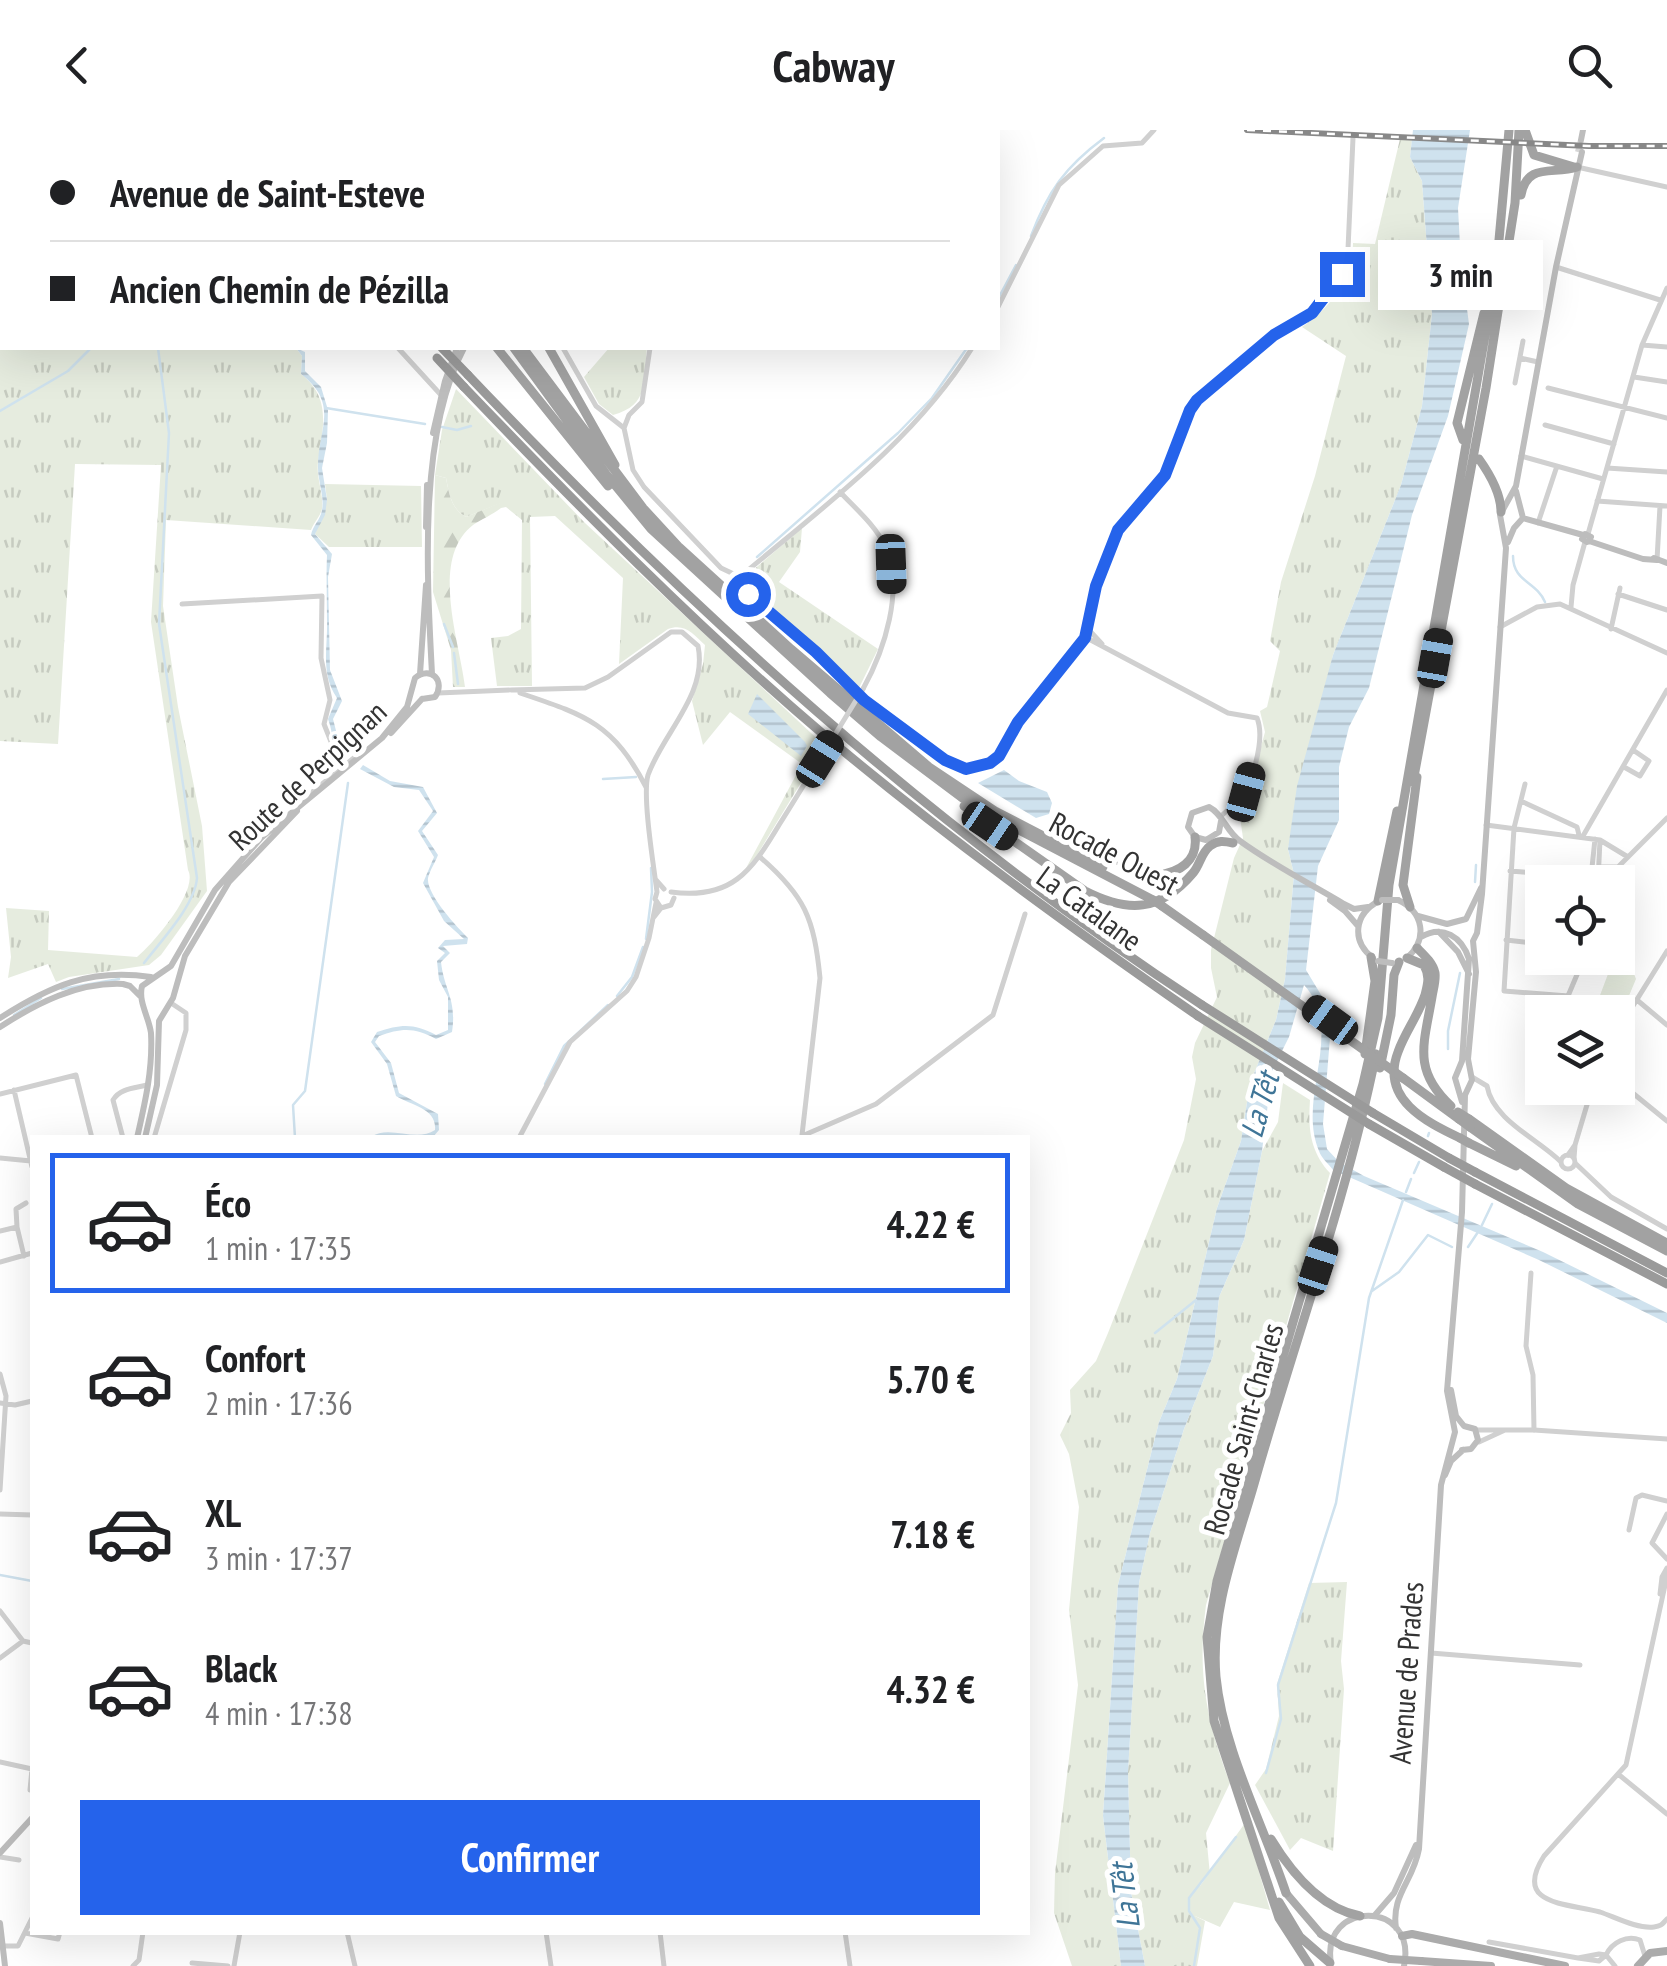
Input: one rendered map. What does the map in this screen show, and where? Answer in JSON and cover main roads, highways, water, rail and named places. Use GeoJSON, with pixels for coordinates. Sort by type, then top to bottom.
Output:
{"type":"FeatureCollection","features":[{"type":"Feature","properties":{"kind":"highway"},"geometry":{"type":"LineString","coordinates":[[1414,911],[1403,885],[1422,711],[1481,349],[1509,130]]}},
{"type":"Feature","properties":{"kind":"highway"},"geometry":{"type":"LineString","coordinates":[[1522,130],[1534,155],[1577,167]]}},
{"type":"Feature","properties":{"kind":"highway"},"geometry":{"type":"LineString","coordinates":[[1380,901],[1486,388],[1515,203],[1522,130]]}},
{"type":"Feature","properties":{"kind":"highway"},"geometry":{"type":"LineString","coordinates":[[1486,388],[1494,371],[1524,182],[1539,170],[1566,171],[1577,167]]}},
{"type":"Feature","properties":{"kind":"highway"},"geometry":{"type":"LineString","coordinates":[[1463,440],[1457,423],[1481,349]]}},
{"type":"Feature","properties":{"kind":"highway"},"geometry":{"type":"LineString","coordinates":[[498,350],[633,515],[689,572],[754,626]]}},
{"type":"Feature","properties":{"kind":"highway","name":"Rocade Ouest"},"geometry":{"type":"LineString","coordinates":[[515,350],[639,515],[754,626],[881,737],[973,806],[1159,902]]}},
{"type":"Feature","properties":{"kind":"highway","name":"Rocade Ouest"},"geometry":{"type":"LineString","coordinates":[[524,350],[615,475],[678,546],[929,766],[995,811],[1159,902],[1566,1188],[1667,1243]]}},
{"type":"Feature","properties":{"kind":"highway"},"geometry":{"type":"LineString","coordinates":[[550,350],[614,464],[678,546]]}},
{"type":"Feature","properties":{"kind":"highway","name":"La Catalane"},"geometry":{"type":"LineString","coordinates":[[440,353],[468,375],[646,558],[828,724],[1029,884],[1200,1011]]}},
{"type":"Feature","properties":{"kind":"highway","name":"La Catalane"},"geometry":{"type":"LineString","coordinates":[[440,353],[464,386],[614,542],[822,732],[1021,891],[1368,1120],[1447,1163],[1475,1184],[1667,1284]]}},
{"type":"Feature","properties":{"kind":"highway"},"geometry":{"type":"LineString","coordinates":[[1478,459],[1491,478],[1503,514]]}},
{"type":"Feature","properties":{"kind":"highway","name":"Rocade Saint-Charles"},"geometry":{"type":"LineString","coordinates":[[1209,1684],[1207,1638],[1217,1581],[1378,1018],[1390,885],[1422,711]]}},
{"type":"Feature","properties":{"kind":"highway","name":"Rocade Saint-Charles"},"geometry":{"type":"LineString","coordinates":[[1234,1749],[1216,1678],[1220,1602],[1291,1354],[1368,1120],[1383,1022],[1395,886],[1422,711]]}},
{"type":"Feature","properties":{"kind":"highway"},"geometry":{"type":"LineString","coordinates":[[879,725],[1006,814],[1034,829],[1147,873],[1163,875],[1180,869],[1196,849],[1195,837]]}},
{"type":"Feature","properties":{"kind":"highway"},"geometry":{"type":"LineString","coordinates":[[881,737],[956,800],[1102,900],[1116,905],[1144,906],[1174,892],[1211,846],[1234,841]]}},
{"type":"Feature","properties":{"kind":"highway"},"geometry":{"type":"LineString","coordinates":[[1185,882],[1208,839]]}},
{"type":"Feature","properties":{"kind":"highway"},"geometry":{"type":"LineString","coordinates":[[1419,943],[1435,977],[1422,1054],[1425,1070],[1436,1092],[1461,1117]]}},
{"type":"Feature","properties":{"kind":"highway"},"geometry":{"type":"LineString","coordinates":[[1353,1110],[1375,980],[1374,959]]}},
{"type":"Feature","properties":{"kind":"highway"},"geometry":{"type":"LineString","coordinates":[[1368,1120],[1391,1016],[1394,974],[1400,961],[1424,964],[1428,981],[1418,1014],[1398,1053],[1397,1085],[1409,1108],[1564,1195]]}},
{"type":"Feature","properties":{"kind":"highway","name":"Rocade Ouest"},"geometry":{"type":"LineString","coordinates":[[1461,1117],[1564,1195],[1667,1251]]}},
{"type":"Feature","properties":{"kind":"highway","name":"La Catalane"},"geometry":{"type":"LineString","coordinates":[[1447,1163],[1475,1172],[1667,1273]]}},
{"type":"Feature","properties":{"kind":"highway"},"geometry":{"type":"LineString","coordinates":[[1209,1684],[1214,1721],[1279,1918],[1310,1966]]}},
{"type":"Feature","properties":{"kind":"highway"},"geometry":{"type":"LineString","coordinates":[[1209,1684],[1236,1772],[1286,1892]]}},
{"type":"Feature","properties":{"kind":"highway"},"geometry":{"type":"LineString","coordinates":[[1214,1721],[1282,1909],[1300,1937],[1331,1965]]}},
{"type":"Feature","properties":{"kind":"highway"},"geometry":{"type":"LineString","coordinates":[[1234,1749],[1286,1892]]}},
{"type":"Feature","properties":{"kind":"highway"},"geometry":{"type":"LineString","coordinates":[[1234,1749],[1282,1858],[1332,1905],[1360,1916]]}},
{"type":"Feature","properties":{"kind":"main road"},"geometry":{"type":"LineString","coordinates":[[1582,140],[1585,130]]}},
{"type":"Feature","properties":{"kind":"main road"},"geometry":{"type":"LineString","coordinates":[[1580,152],[1521,456],[1516,486],[1518,507],[1523,518],[1667,563]]}},
{"type":"Feature","properties":{"kind":"main road"},"geometry":{"type":"LineString","coordinates":[[459,350],[441,395],[426,491],[427,578],[420,674],[413,681],[414,692],[422,699],[431,699],[440,684],[432,674],[430,488],[445,401],[459,350]]}},
{"type":"Feature","properties":{"kind":"main road"},"geometry":{"type":"LineString","coordinates":[[1450,1364],[1456,1416],[1464,1426],[1474,1429],[1477,1444],[1463,1450],[1454,1442],[1447,1405],[1464,1104],[1476,972],[1473,941],[1482,887],[1506,548],[1503,514],[1516,486]]}},
{"type":"Feature","properties":{"kind":"main road"},"geometry":{"type":"LineString","coordinates":[[1503,514],[1518,507]]}},
{"type":"Feature","properties":{"kind":"main road"},"geometry":{"type":"LineString","coordinates":[[1503,514],[1514,528]]}},
{"type":"Feature","properties":{"kind":"main road"},"geometry":{"type":"LineString","coordinates":[[1506,548],[1523,518]]}},
{"type":"Feature","properties":{"kind":"main road"},"geometry":{"type":"LineString","coordinates":[[420,674],[432,674]]}},
{"type":"Feature","properties":{"kind":"main road","name":"Route de Perpignan"},"geometry":{"type":"LineString","coordinates":[[155,977],[170,966],[226,876],[268,830],[382,738],[414,692]]}},
{"type":"Feature","properties":{"kind":"main road","name":"Route de Perpignan"},"geometry":{"type":"LineString","coordinates":[[174,993],[185,956],[236,874],[290,817],[380,746],[422,699]]}},
{"type":"Feature","properties":{"kind":"main road"},"geometry":{"type":"LineString","coordinates":[[1234,841],[1209,807],[1196,809],[1188,822],[1195,837],[1234,841],[1352,913],[1360,944],[1374,959],[1400,961],[1438,931],[1452,933],[1469,959],[1455,1081],[1468,1082]]}},
{"type":"Feature","properties":{"kind":"main road"},"geometry":{"type":"LineString","coordinates":[[1208,839],[1219,832],[1221,819]]}},
{"type":"Feature","properties":{"kind":"main road"},"geometry":{"type":"LineString","coordinates":[[1352,913],[1380,901],[1398,900],[1442,923],[1455,924],[1466,919],[1482,887]]}},
{"type":"Feature","properties":{"kind":"main road"},"geometry":{"type":"LineString","coordinates":[[1358,926],[1368,908]]}},
{"type":"Feature","properties":{"kind":"main road"},"geometry":{"type":"LineString","coordinates":[[1414,911],[1419,943]]}},
{"type":"Feature","properties":{"kind":"main road"},"geometry":{"type":"LineString","coordinates":[[1466,919],[1477,929]]}},
{"type":"Feature","properties":{"kind":"main road"},"geometry":{"type":"LineString","coordinates":[[1452,933],[1455,924]]}},
{"type":"Feature","properties":{"kind":"main road"},"geometry":{"type":"LineString","coordinates":[[1438,931],[1458,952],[1469,974]]}},
{"type":"Feature","properties":{"kind":"main road"},"geometry":{"type":"LineString","coordinates":[[1462,944],[1473,941]]}},
{"type":"Feature","properties":{"kind":"main road"},"geometry":{"type":"LineString","coordinates":[[0,1018],[60,984],[121,973],[167,980],[174,993],[159,1021],[157,1086],[142,1135]]}},
{"type":"Feature","properties":{"kind":"main road"},"geometry":{"type":"LineString","coordinates":[[141,1135],[151,1034],[142,1000],[144,982],[155,977]]}},
{"type":"Feature","properties":{"kind":"main road"},"geometry":{"type":"LineString","coordinates":[[0,1027],[48,999],[75,990],[123,984],[130,986],[151,1010],[168,1006]]}},
{"type":"Feature","properties":{"kind":"main road"},"geometry":{"type":"LineString","coordinates":[[1459,1072],[1468,1082]]}},
{"type":"Feature","properties":{"kind":"main road"},"geometry":{"type":"LineString","coordinates":[[1455,1432],[1464,1426]]}},
{"type":"Feature","properties":{"kind":"main road","name":"Avenue de Prades"},"geometry":{"type":"LineString","coordinates":[[1404,1966],[1393,1910],[1416,1869],[1442,1475],[1454,1442]]}},
{"type":"Feature","properties":{"kind":"main road","name":"Avenue de Prades"},"geometry":{"type":"LineString","coordinates":[[1440,1516],[1448,1468],[1463,1450]]}},
{"type":"Feature","properties":{"kind":"main road"},"geometry":{"type":"LineString","coordinates":[[0,1855],[30,1820]]}},
{"type":"Feature","properties":{"kind":"main road","name":"Avenue de Prades"},"geometry":{"type":"LineString","coordinates":[[1374,1915],[1388,1904],[1419,1834]]}},
{"type":"Feature","properties":{"kind":"main road"},"geometry":{"type":"LineString","coordinates":[[1286,1892],[1321,1934],[1342,1946],[1390,1959],[1491,1966]]}},
{"type":"Feature","properties":{"kind":"main road"},"geometry":{"type":"LineString","coordinates":[[1331,1965],[1329,1951],[1335,1933],[1360,1916],[1374,1915],[1399,1932],[1564,1966]]}},
{"type":"Feature","properties":{"kind":"main road"},"geometry":{"type":"LineString","coordinates":[[0,1924],[10,1946],[5,1966]]}},
{"type":"Feature","properties":{"kind":"main road"},"geometry":{"type":"LineString","coordinates":[[1637,1966],[1645,1956],[1665,1949]]}},
{"type":"Feature","properties":{"kind":"water","name":"La Têt"},"geometry":{"type":"Polygon","coordinates":[[[1413,130],[1470,130],[1458,208],[1469,324],[1448,416],[1412,515],[1369,688],[1349,727],[1339,767],[1339,820],[1318,866],[1306,970],[1332,1013],[1323,1124],[1327,1149],[1339,1162],[1364,1176],[1543,1252],[1667,1313],[1667,1323],[1539,1260],[1333,1170],[1320,1154],[1313,1130],[1321,1023],[1316,1003],[1304,985],[1289,1037],[1272,1071],[1262,1151],[1244,1240],[1219,1297],[1213,1356],[1150,1533],[1139,1583],[1128,1772],[1131,1892],[1145,1966],[1121,1966],[1103,1816],[1118,1585],[1159,1422],[1177,1379],[1217,1208],[1241,1141],[1250,1083],[1276,1020],[1285,979],[1294,874],[1288,849],[1297,786],[1333,655],[1401,485],[1422,406],[1432,314],[1422,181],[1410,157],[1413,130]]]}},
{"type":"Feature","properties":{"kind":"water"},"geometry":{"type":"Polygon","coordinates":[[[298,350],[305,352],[305,371],[321,387],[328,410],[322,468],[327,500],[325,515],[315,534],[332,554],[328,577],[330,670],[342,701],[333,719],[342,754],[338,757],[328,719],[337,698],[327,670],[327,555],[311,535],[322,508],[318,468],[324,407],[313,385],[301,374],[302,356],[298,350]]]}},
{"type":"Feature","properties":{"kind":"water"},"geometry":{"type":"Polygon","coordinates":[[[757,694],[805,742],[807,746],[801,756],[748,714],[757,694]]]}},
{"type":"Feature","properties":{"kind":"water"},"geometry":{"type":"Polygon","coordinates":[[[363,765],[390,781],[423,787],[437,813],[422,831],[438,855],[429,885],[443,910],[468,938],[467,944],[443,946],[450,953],[441,962],[452,1003],[452,1032],[436,1039],[421,1032],[401,1030],[379,1036],[375,1042],[391,1063],[399,1093],[438,1114],[439,1130],[435,1135],[420,1135],[435,1130],[432,1117],[396,1096],[387,1064],[371,1042],[377,1032],[400,1026],[421,1028],[436,1035],[448,1030],[448,997],[439,980],[437,961],[445,953],[438,948],[445,940],[464,939],[444,921],[423,883],[434,857],[418,831],[433,811],[419,790],[394,787],[360,769],[363,765]]]}},
{"type":"Feature","properties":{"kind":"water"},"geometry":{"type":"Polygon","coordinates":[[[1004,770],[1047,792],[1052,803],[1049,814],[1036,818],[978,783],[1004,770]]]}},
{"type":"Feature","properties":{"kind":"water"},"geometry":{"type":"Polygon","coordinates":[[[386,1132],[420,1135],[376,1135],[386,1132]]]}},
{"type":"Feature","properties":{"kind":"waterway"},"geometry":{"type":"LineString","coordinates":[[1031,236],[1059,181],[1104,138]]}},
{"type":"Feature","properties":{"kind":"waterway"},"geometry":{"type":"LineString","coordinates":[[1000,295],[1016,265]]}},
{"type":"Feature","properties":{"kind":"waterway"},"geometry":{"type":"LineString","coordinates":[[0,411],[68,371],[89,350]]}},
{"type":"Feature","properties":{"kind":"waterway"},"geometry":{"type":"LineString","coordinates":[[144,963],[184,911],[197,878],[159,624],[169,433],[158,350]]}},
{"type":"Feature","properties":{"kind":"waterway"},"geometry":{"type":"LineString","coordinates":[[757,557],[898,433],[932,398],[966,350]]}},
{"type":"Feature","properties":{"kind":"waterway"},"geometry":{"type":"LineString","coordinates":[[326,408],[425,424]]}},
{"type":"Feature","properties":{"kind":"waterway"},"geometry":{"type":"LineString","coordinates":[[442,427],[457,430],[471,426]]}},
{"type":"Feature","properties":{"kind":"waterway"},"geometry":{"type":"LineString","coordinates":[[1513,556],[1517,571],[1545,602]]}},
{"type":"Feature","properties":{"kind":"waterway"},"geometry":{"type":"LineString","coordinates":[[444,624],[453,647]]}},
{"type":"Feature","properties":{"kind":"waterway"},"geometry":{"type":"LineString","coordinates":[[454,653],[458,684]]}},
{"type":"Feature","properties":{"kind":"waterway"},"geometry":{"type":"LineString","coordinates":[[603,779],[636,777]]}},
{"type":"Feature","properties":{"kind":"waterway"},"geometry":{"type":"LineString","coordinates":[[295,1135],[293,1105],[305,1091],[348,783]]}},
{"type":"Feature","properties":{"kind":"waterway"},"geometry":{"type":"LineString","coordinates":[[1475,882],[1476,865]]}},
{"type":"Feature","properties":{"kind":"waterway"},"geometry":{"type":"LineString","coordinates":[[646,939],[651,868]]}},
{"type":"Feature","properties":{"kind":"waterway"},"geometry":{"type":"LineString","coordinates":[[617,996],[632,977],[643,947]]}},
{"type":"Feature","properties":{"kind":"waterway"},"geometry":{"type":"LineString","coordinates":[[1448,1049],[1460,973]]}},
{"type":"Feature","properties":{"kind":"waterway"},"geometry":{"type":"LineString","coordinates":[[62,989],[119,979]]}},
{"type":"Feature","properties":{"kind":"waterway"},"geometry":{"type":"LineString","coordinates":[[14,1015],[41,998]]}},
{"type":"Feature","properties":{"kind":"waterway"},"geometry":{"type":"LineString","coordinates":[[545,1084],[564,1046],[608,1005]]}},
{"type":"Feature","properties":{"kind":"waterway"},"geometry":{"type":"LineString","coordinates":[[1414,1173],[1419,1162]]}},
{"type":"Feature","properties":{"kind":"waterway"},"geometry":{"type":"LineString","coordinates":[[1406,1192],[1411,1179]]}},
{"type":"Feature","properties":{"kind":"waterway"},"geometry":{"type":"LineString","coordinates":[[1266,1773],[1281,1719],[1278,1685],[1336,1503],[1369,1298],[1403,1200]]}},
{"type":"Feature","properties":{"kind":"waterway"},"geometry":{"type":"LineString","coordinates":[[1482,1225],[1492,1204]]}},
{"type":"Feature","properties":{"kind":"waterway"},"geometry":{"type":"LineString","coordinates":[[1468,1247],[1478,1232]]}},
{"type":"Feature","properties":{"kind":"waterway"},"geometry":{"type":"LineString","coordinates":[[1372,1291],[1399,1272],[1428,1235],[1452,1247]]}},
{"type":"Feature","properties":{"kind":"waterway"},"geometry":{"type":"LineString","coordinates":[[1155,1333],[1196,1300]]}},
{"type":"Feature","properties":{"kind":"waterway"},"geometry":{"type":"LineString","coordinates":[[0,1575],[30,1581]]}},
{"type":"Feature","properties":{"kind":"waterway"},"geometry":{"type":"LineString","coordinates":[[1194,1966],[1200,1928],[1189,1911],[1189,1898],[1236,1837]]}},
{"type":"Feature","properties":{"kind":"tunnel"},"geometry":{"type":"LineString","coordinates":[[1578,152],[1581,140]]}},
{"type":"Feature","properties":{"kind":"railway"},"geometry":{"type":"LineString","coordinates":[[1247,130],[1667,146]]}}]}
